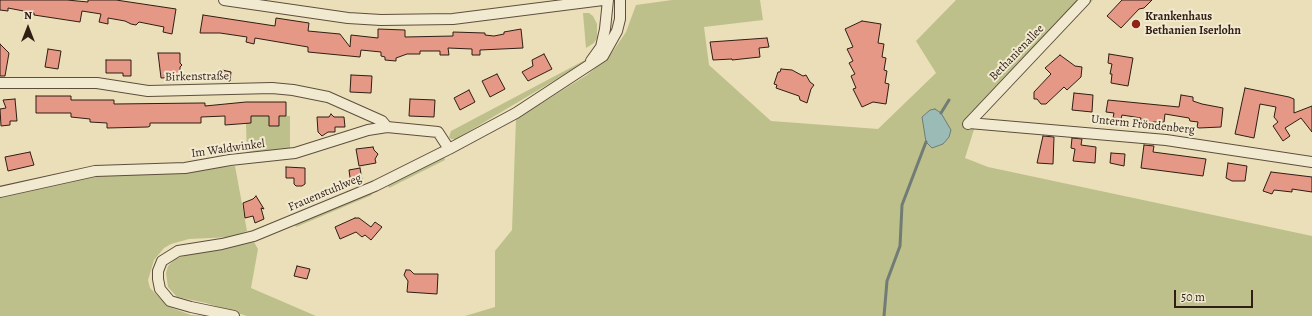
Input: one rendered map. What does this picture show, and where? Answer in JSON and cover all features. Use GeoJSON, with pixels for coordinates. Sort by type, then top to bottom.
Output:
{"type":"FeatureCollection","features":[{"type":"Feature","properties":{"kind":"street"},"geometry":{"type":"LineString","coordinates":[[224,0],[348,18],[382,20],[453,19],[551,4],[603,0]]}},
{"type":"Feature","properties":{"kind":"street","name":"Frauenstuhlweg"},"geometry":{"type":"LineString","coordinates":[[585,69],[601,46],[605,30],[608,0]]}},
{"type":"Feature","properties":{"kind":"street","name":"Frauenstuhlweg"},"geometry":{"type":"LineString","coordinates":[[234,316],[191,308],[170,301],[160,289],[158,279],[158,271],[166,256],[178,251],[222,244],[254,236],[375,186],[516,113],[603,56],[617,31],[620,19],[620,0]]}},
{"type":"Feature","properties":{"kind":"street","name":"Bethanienallee"},"geometry":{"type":"LineString","coordinates":[[968,123],[1085,0]]}},
{"type":"Feature","properties":{"kind":"street","name":"Birkenstraße"},"geometry":{"type":"LineString","coordinates":[[0,83],[97,83],[148,91],[272,88],[293,90],[328,97],[382,121],[387,127]]}},
{"type":"Feature","properties":{"kind":"street","name":"Unterm Fröndenberg"},"geometry":{"type":"LineString","coordinates":[[968,123],[1166,140],[1312,162]]}},
{"type":"Feature","properties":{"kind":"street","name":"Im Waldwinkel"},"geometry":{"type":"LineString","coordinates":[[0,192],[95,171],[185,168],[230,160],[295,153],[368,130],[387,127],[438,132],[449,149]]}},
{"type":"Feature","properties":{"kind":"green space"},"geometry":{"type":"Polygon","coordinates":[[[672,0],[760,0],[763,20],[704,27],[709,65],[771,121],[878,129],[936,73],[916,41],[956,0],[1093,0],[976,123],[965,158],[988,167],[1312,236],[1312,316],[465,316],[495,307],[495,251],[512,230],[516,119],[587,75],[609,57],[626,32],[636,5],[672,0]]]}},
{"type":"Feature","properties":{"kind":"green space"},"geometry":{"type":"Polygon","coordinates":[[[583,13],[589,13],[593,16],[597,24],[597,38],[594,43],[586,48],[583,13]]]}},
{"type":"Feature","properties":{"kind":"green space"},"geometry":{"type":"Polygon","coordinates":[[[589,58],[587,61],[456,139],[451,139],[449,137],[451,131],[589,58]]]}},
{"type":"Feature","properties":{"kind":"green space"},"geometry":{"type":"Polygon","coordinates":[[[251,116],[269,116],[269,126],[279,126],[279,116],[290,116],[290,150],[247,155],[246,123],[251,123],[251,116]]]}},
{"type":"Feature","properties":{"kind":"green space"},"geometry":{"type":"Polygon","coordinates":[[[444,157],[445,160],[389,188],[388,185],[444,157]]]}},
{"type":"Feature","properties":{"kind":"green space"},"geometry":{"type":"Polygon","coordinates":[[[235,166],[247,231],[231,237],[189,239],[171,244],[164,248],[154,260],[148,280],[150,288],[169,307],[191,315],[210,316],[0,316],[0,196],[98,175],[235,166]]]}},
{"type":"Feature","properties":{"kind":"green space"},"geometry":{"type":"Polygon","coordinates":[[[371,193],[372,195],[296,227],[295,225],[371,193]]]}},
{"type":"Feature","properties":{"kind":"green space"},"geometry":{"type":"Polygon","coordinates":[[[254,242],[258,249],[251,288],[316,316],[247,316],[206,303],[177,297],[168,287],[166,273],[168,266],[175,259],[193,253],[254,242]]]}},
{"type":"Feature","properties":{"kind":"water"},"geometry":{"type":"Polygon","coordinates":[[[935,109],[941,113],[951,130],[949,137],[943,144],[932,148],[926,142],[922,117],[930,110],[935,109]]]}},
{"type":"Feature","properties":{"kind":"building"},"geometry":{"type":"Polygon","coordinates":[[[0,0],[67,0],[88,2],[88,0],[116,0],[176,9],[172,34],[163,32],[164,27],[139,22],[136,25],[125,21],[108,18],[108,24],[99,22],[101,14],[82,11],[80,22],[34,15],[34,13],[8,8],[8,11],[0,10],[0,0]]]}},
{"type":"Feature","properties":{"kind":"building"},"geometry":{"type":"Polygon","coordinates":[[[1122,0],[1152,0],[1144,8],[1139,9],[1121,28],[1107,16],[1122,0]]]}},
{"type":"Feature","properties":{"kind":"building"},"geometry":{"type":"Polygon","coordinates":[[[203,15],[275,26],[276,18],[309,23],[308,31],[340,34],[350,47],[351,35],[378,38],[378,29],[405,30],[405,37],[453,36],[453,32],[485,33],[485,35],[494,36],[504,34],[504,32],[521,29],[523,48],[480,50],[480,55],[472,55],[472,49],[448,48],[449,55],[440,55],[440,51],[420,51],[420,54],[407,54],[396,58],[396,61],[385,60],[385,57],[381,56],[381,52],[361,50],[360,57],[308,52],[308,47],[255,38],[254,44],[246,42],[247,37],[220,33],[200,33],[203,15]]]}},
{"type":"Feature","properties":{"kind":"building"},"geometry":{"type":"Polygon","coordinates":[[[862,21],[881,24],[878,43],[884,44],[882,57],[886,58],[884,70],[887,71],[885,83],[889,84],[886,104],[873,102],[862,107],[853,89],[856,88],[851,76],[855,74],[849,63],[853,61],[847,49],[853,47],[845,29],[862,21]]]}},
{"type":"Feature","properties":{"kind":"building"},"geometry":{"type":"Polygon","coordinates":[[[767,38],[769,47],[759,48],[760,57],[732,60],[713,60],[710,42],[767,38]]]}},
{"type":"Feature","properties":{"kind":"building"},"geometry":{"type":"Polygon","coordinates":[[[0,44],[9,53],[5,76],[0,76],[0,44]]]}},
{"type":"Feature","properties":{"kind":"building"},"geometry":{"type":"Polygon","coordinates":[[[48,49],[61,51],[58,69],[45,67],[48,49]]]}},
{"type":"Feature","properties":{"kind":"building"},"geometry":{"type":"Polygon","coordinates":[[[158,53],[180,53],[180,63],[182,65],[180,67],[180,77],[161,78],[158,53]]]}},
{"type":"Feature","properties":{"kind":"building"},"geometry":{"type":"Polygon","coordinates":[[[544,54],[552,69],[528,81],[522,72],[533,66],[532,60],[544,54]]]}},
{"type":"Feature","properties":{"kind":"building"},"geometry":{"type":"Polygon","coordinates":[[[1109,54],[1133,58],[1128,86],[1111,83],[1112,74],[1110,74],[1112,64],[1108,63],[1109,54]]]}},
{"type":"Feature","properties":{"kind":"building"},"geometry":{"type":"Polygon","coordinates":[[[1060,55],[1075,66],[1082,67],[1081,77],[1067,90],[1064,87],[1046,104],[1041,104],[1037,99],[1034,99],[1034,92],[1051,74],[1045,68],[1060,55]]]}},
{"type":"Feature","properties":{"kind":"building"},"geometry":{"type":"Polygon","coordinates":[[[106,60],[131,60],[131,76],[123,76],[123,73],[106,73],[106,60]]]}},
{"type":"Feature","properties":{"kind":"building"},"geometry":{"type":"Polygon","coordinates":[[[781,69],[792,70],[803,76],[806,75],[810,82],[814,85],[811,89],[807,103],[800,100],[799,96],[776,88],[777,85],[774,84],[778,72],[780,72],[781,69]]]}},
{"type":"Feature","properties":{"kind":"building"},"geometry":{"type":"Polygon","coordinates":[[[222,70],[231,72],[230,81],[220,79],[222,70]]]}},
{"type":"Feature","properties":{"kind":"building"},"geometry":{"type":"Polygon","coordinates":[[[497,74],[505,89],[490,97],[482,81],[497,74]]]}},
{"type":"Feature","properties":{"kind":"building"},"geometry":{"type":"Polygon","coordinates":[[[351,75],[372,76],[371,93],[350,92],[351,75]]]}},
{"type":"Feature","properties":{"kind":"building"},"geometry":{"type":"Polygon","coordinates":[[[1245,88],[1294,99],[1294,113],[1312,106],[1312,132],[1301,118],[1285,128],[1290,136],[1283,141],[1273,126],[1278,122],[1274,117],[1276,107],[1260,104],[1254,138],[1235,134],[1245,88]]]}},
{"type":"Feature","properties":{"kind":"building"},"geometry":{"type":"Polygon","coordinates":[[[469,90],[475,102],[460,110],[454,98],[469,90]]]}},
{"type":"Feature","properties":{"kind":"building"},"geometry":{"type":"Polygon","coordinates":[[[1074,93],[1093,95],[1092,112],[1072,110],[1074,93]]]}},
{"type":"Feature","properties":{"kind":"building"},"geometry":{"type":"Polygon","coordinates":[[[1181,95],[1193,97],[1193,101],[1202,104],[1223,108],[1221,127],[1199,128],[1197,127],[1198,122],[1190,121],[1189,118],[1165,114],[1164,122],[1145,122],[1140,120],[1141,118],[1122,115],[1121,119],[1113,118],[1114,113],[1106,112],[1108,100],[1179,107],[1181,95]]]}},
{"type":"Feature","properties":{"kind":"building"},"geometry":{"type":"Polygon","coordinates":[[[36,96],[71,96],[71,100],[114,100],[114,104],[205,103],[205,106],[246,102],[286,102],[286,116],[279,116],[279,126],[269,126],[269,116],[251,116],[251,123],[225,125],[225,116],[201,117],[201,123],[150,123],[150,126],[148,127],[107,128],[107,123],[90,122],[90,119],[71,117],[71,113],[36,113],[36,96]]]}},
{"type":"Feature","properties":{"kind":"building"},"geometry":{"type":"Polygon","coordinates":[[[15,99],[17,121],[10,121],[10,125],[1,126],[0,109],[6,108],[3,100],[15,99]]]}},
{"type":"Feature","properties":{"kind":"building"},"geometry":{"type":"Polygon","coordinates":[[[410,99],[435,100],[434,117],[409,116],[410,99]]]}},
{"type":"Feature","properties":{"kind":"building"},"geometry":{"type":"Polygon","coordinates":[[[331,114],[334,117],[344,117],[345,127],[335,127],[335,132],[328,132],[322,136],[318,132],[317,117],[329,117],[331,114]]]}},
{"type":"Feature","properties":{"kind":"building"},"geometry":{"type":"Polygon","coordinates":[[[1043,136],[1054,137],[1053,164],[1037,163],[1043,136]]]}},
{"type":"Feature","properties":{"kind":"building"},"geometry":{"type":"Polygon","coordinates":[[[1072,138],[1082,139],[1081,145],[1096,147],[1095,163],[1073,161],[1075,149],[1071,148],[1072,138]]]}},
{"type":"Feature","properties":{"kind":"building"},"geometry":{"type":"Polygon","coordinates":[[[1144,145],[1154,146],[1153,152],[1206,159],[1203,176],[1141,168],[1144,145]]]}},
{"type":"Feature","properties":{"kind":"building"},"geometry":{"type":"Polygon","coordinates":[[[373,147],[378,154],[375,159],[376,163],[359,166],[356,149],[373,147]]]}},
{"type":"Feature","properties":{"kind":"building"},"geometry":{"type":"Polygon","coordinates":[[[30,152],[34,165],[8,171],[5,157],[30,152]]]}},
{"type":"Feature","properties":{"kind":"building"},"geometry":{"type":"Polygon","coordinates":[[[1111,153],[1125,154],[1124,166],[1110,163],[1111,153]]]}},
{"type":"Feature","properties":{"kind":"building"},"geometry":{"type":"Polygon","coordinates":[[[1228,163],[1247,166],[1245,181],[1232,181],[1226,178],[1228,163]]]}},
{"type":"Feature","properties":{"kind":"building"},"geometry":{"type":"Polygon","coordinates":[[[286,167],[305,168],[305,184],[302,186],[296,186],[294,184],[294,178],[286,178],[286,167]]]}},
{"type":"Feature","properties":{"kind":"building"},"geometry":{"type":"Polygon","coordinates":[[[360,168],[362,180],[351,185],[349,170],[360,168]]]}},
{"type":"Feature","properties":{"kind":"building"},"geometry":{"type":"Polygon","coordinates":[[[1271,172],[1312,177],[1312,192],[1292,189],[1292,192],[1274,190],[1272,194],[1263,191],[1271,172]]]}},
{"type":"Feature","properties":{"kind":"building"},"geometry":{"type":"Polygon","coordinates":[[[256,196],[264,209],[261,208],[264,219],[255,223],[253,216],[245,218],[243,203],[253,199],[256,196]]]}},
{"type":"Feature","properties":{"kind":"building"},"geometry":{"type":"Polygon","coordinates":[[[355,218],[359,218],[371,227],[375,222],[382,227],[371,240],[365,235],[362,237],[356,232],[340,239],[335,227],[355,218]]]}},
{"type":"Feature","properties":{"kind":"building"},"geometry":{"type":"Polygon","coordinates":[[[297,266],[310,269],[307,279],[294,276],[297,266]]]}},
{"type":"Feature","properties":{"kind":"building"},"geometry":{"type":"Polygon","coordinates":[[[406,270],[410,270],[414,274],[438,274],[437,294],[407,292],[408,281],[404,275],[406,270]]]}},
{"type":"Feature","properties":{"kind":"waterway"},"geometry":{"type":"LineString","coordinates":[[941,113],[949,100]]}},
{"type":"Feature","properties":{"kind":"waterway"},"geometry":{"type":"LineString","coordinates":[[884,316],[887,281],[900,246],[902,205],[926,142]]}},
{"type":"Feature","properties":{"kind":"place","name":"Krankenhaus Bethanien Iserlohn"},"geometry":{"type":"Point","coordinates":[1136,24]}}]}
